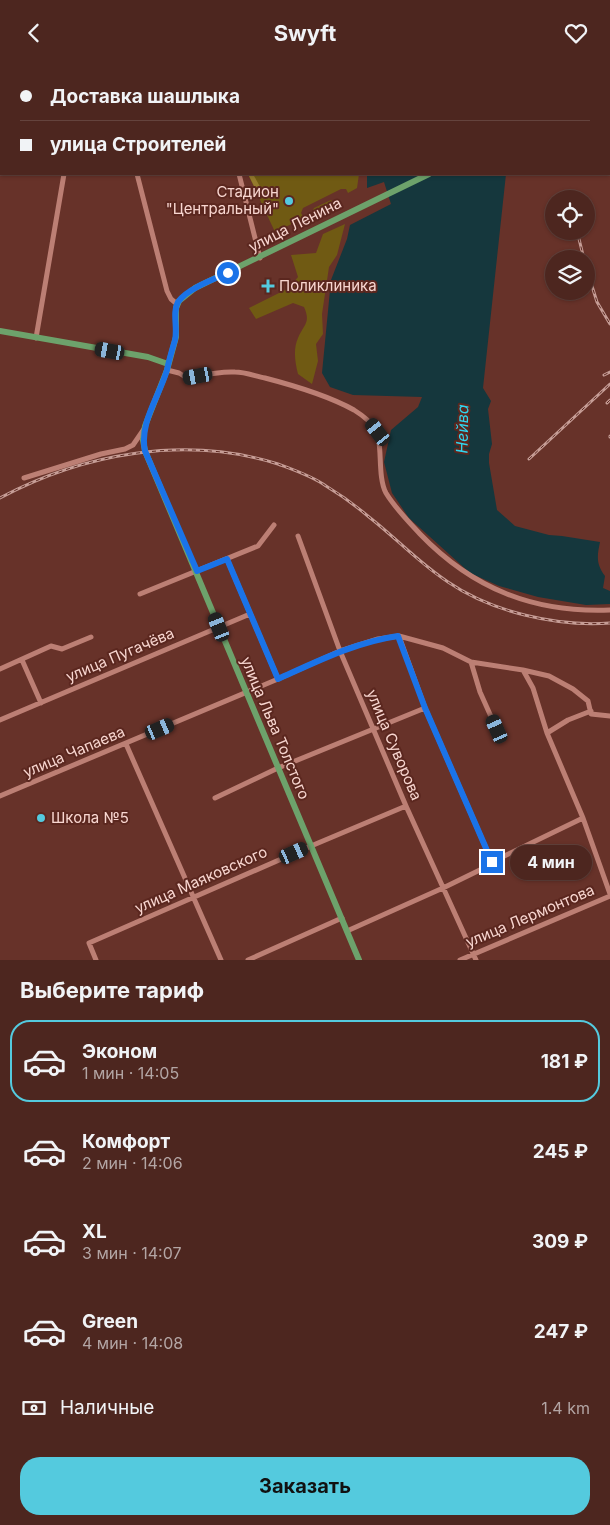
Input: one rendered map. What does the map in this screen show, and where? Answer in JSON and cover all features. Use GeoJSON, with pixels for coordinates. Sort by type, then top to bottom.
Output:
{"type":"FeatureCollection","features":[{"type":"Feature","properties":{"kind":"main road","name":"улица Ленина"},"geometry":{"type":"LineString","coordinates":[[177,304],[195,288],[260,258],[362,205],[427,175]]}},
{"type":"Feature","properties":{"kind":"main road"},"geometry":{"type":"LineString","coordinates":[[0,331],[148,357],[167,367],[176,337],[177,304]]}},
{"type":"Feature","properties":{"kind":"main road","name":"улица Льва Толстого"},"geometry":{"type":"LineString","coordinates":[[167,367],[145,426],[143,440],[145,451],[359,960]]}},
{"type":"Feature","properties":{"kind":"street"},"geometry":{"type":"LineString","coordinates":[[36,338],[64,175]]}},
{"type":"Feature","properties":{"kind":"street"},"geometry":{"type":"LineString","coordinates":[[137,175],[167,291],[171,299],[177,304]]}},
{"type":"Feature","properties":{"kind":"street"},"geometry":{"type":"LineString","coordinates":[[239,175],[260,258]]}},
{"type":"Feature","properties":{"kind":"street"},"geometry":{"type":"LineString","coordinates":[[167,367],[186,378],[237,371],[294,386],[354,410],[369,421],[378,432],[380,469],[385,491],[408,522],[447,560],[460,570],[507,596],[584,611],[610,610]]}},
{"type":"Feature","properties":{"kind":"street"},"geometry":{"type":"LineString","coordinates":[[24,477],[101,454],[125,449],[133,445],[145,426]]}},
{"type":"Feature","properties":{"kind":"street"},"geometry":{"type":"LineString","coordinates":[[140,594],[258,546],[274,525]]}},
{"type":"Feature","properties":{"kind":"street","name":"улица Суворова"},"geometry":{"type":"LineString","coordinates":[[298,536],[340,651],[406,806],[475,957]]}},
{"type":"Feature","properties":{"kind":"street"},"geometry":{"type":"LineString","coordinates":[[227,559],[278,679]]}},
{"type":"Feature","properties":{"kind":"street","name":"улица Пугачёва"},"geometry":{"type":"LineString","coordinates":[[0,720],[250,613]]}},
{"type":"Feature","properties":{"kind":"street"},"geometry":{"type":"LineString","coordinates":[[398,636],[425,708],[492,862]]}},
{"type":"Feature","properties":{"kind":"street","name":"улица Чапаева"},"geometry":{"type":"LineString","coordinates":[[0,797],[247,693],[340,651],[378,639],[398,636],[443,647],[471,662],[549,676],[573,689],[588,701],[590,711]]}},
{"type":"Feature","properties":{"kind":"street"},"geometry":{"type":"LineString","coordinates":[[0,669],[51,646],[62,649],[91,637]]}},
{"type":"Feature","properties":{"kind":"street"},"geometry":{"type":"LineString","coordinates":[[22,660],[41,703]]}},
{"type":"Feature","properties":{"kind":"street"},"geometry":{"type":"LineString","coordinates":[[471,662],[480,692],[497,729]]}},
{"type":"Feature","properties":{"kind":"street"},"geometry":{"type":"LineString","coordinates":[[523,670],[533,688],[548,733],[583,818],[610,895]]}},
{"type":"Feature","properties":{"kind":"street"},"geometry":{"type":"LineString","coordinates":[[215,798],[278,768],[425,708]]}},
{"type":"Feature","properties":{"kind":"street"},"geometry":{"type":"LineString","coordinates":[[548,733],[568,720],[590,711],[591,714],[610,716]]}},
{"type":"Feature","properties":{"kind":"street"},"geometry":{"type":"LineString","coordinates":[[126,744],[221,960]]}},
{"type":"Feature","properties":{"kind":"street","name":"улица Маяковского"},"geometry":{"type":"LineString","coordinates":[[96,960],[89,943],[406,806]]}},
{"type":"Feature","properties":{"kind":"street"},"geometry":{"type":"LineString","coordinates":[[347,931],[443,888],[583,818]]}},
{"type":"Feature","properties":{"kind":"street","name":"улица Лермонтова"},"geometry":{"type":"LineString","coordinates":[[460,960],[475,957],[610,895]]}},
{"type":"Feature","properties":{"kind":"street"},"geometry":{"type":"LineString","coordinates":[[248,960],[342,918]]}},
{"type":"Feature","properties":{"kind":"shaded area","name":"Стадион \"Центральный\""},"geometry":{"type":"Polygon","coordinates":[[[248,175],[359,175],[357,188],[348,193],[346,189],[341,189],[303,208],[301,213],[304,218],[275,232],[248,175]]]}},
{"type":"Feature","properties":{"kind":"shaded area"},"geometry":{"type":"Polygon","coordinates":[[[248,175],[254,175],[264,194],[259,196],[248,175]]]}},
{"type":"Feature","properties":{"kind":"shaded area"},"geometry":{"type":"Polygon","coordinates":[[[331,200],[336,209],[317,219],[314,208],[331,200]]]}},
{"type":"Feature","properties":{"kind":"shaded area"},"geometry":{"type":"Polygon","coordinates":[[[345,224],[337,255],[329,267],[322,314],[323,334],[316,344],[318,361],[312,384],[298,374],[295,360],[296,342],[307,320],[304,307],[293,303],[256,319],[249,308],[289,288],[298,277],[291,255],[316,253],[323,234],[345,224]]]}},
{"type":"Feature","properties":{"kind":"water","name":"Нейва"},"geometry":{"type":"Polygon","coordinates":[[[367,175],[506,175],[483,388],[491,401],[488,409],[492,444],[489,463],[497,510],[515,526],[549,535],[600,542],[598,560],[605,576],[603,588],[610,591],[610,604],[586,605],[538,597],[499,586],[470,573],[409,518],[392,493],[384,462],[391,430],[418,407],[422,397],[353,395],[330,387],[322,373],[331,280],[347,239],[350,225],[391,204],[384,182],[367,188],[367,175]]]}},
{"type":"Feature","properties":{"kind":"railway"},"geometry":{"type":"LineString","coordinates":[[579,240],[582,250]]}},
{"type":"Feature","properties":{"kind":"railway"},"geometry":{"type":"LineString","coordinates":[[595,296],[610,324]]}},
{"type":"Feature","properties":{"kind":"railway"},"geometry":{"type":"LineString","coordinates":[[604,375],[610,372]]}},
{"type":"Feature","properties":{"kind":"railway"},"geometry":{"type":"LineString","coordinates":[[529,459],[610,384]]}},
{"type":"Feature","properties":{"kind":"railway"},"geometry":{"type":"LineString","coordinates":[[607,403],[610,400]]}},
{"type":"Feature","properties":{"kind":"railway"},"geometry":{"type":"LineString","coordinates":[[0,498],[32,482],[66,470],[136,453],[172,450],[208,451],[243,455],[278,464],[321,482],[379,525],[437,575],[465,593],[484,602],[547,620],[569,623],[610,623]]}},
{"type":"Feature","properties":{"kind":"place","name":"Стадион \"Центральный\""},"geometry":{"type":"Point","coordinates":[289,201]}},
{"type":"Feature","properties":{"kind":"place","name":"Поликлиника"},"geometry":{"type":"Point","coordinates":[268,286]}},
{"type":"Feature","properties":{"kind":"place","name":"Школа №5"},"geometry":{"type":"Point","coordinates":[41,818]}},
{"type":"Feature","properties":{"kind":"route"},"geometry":{"type":"LineString","coordinates":[[228,273],[195,288],[179,301],[176,308],[176,337],[167,370],[145,426],[143,440],[145,451],[197,571],[227,559],[278,679],[340,651],[378,639],[398,636],[425,708],[492,862]]}}]}
